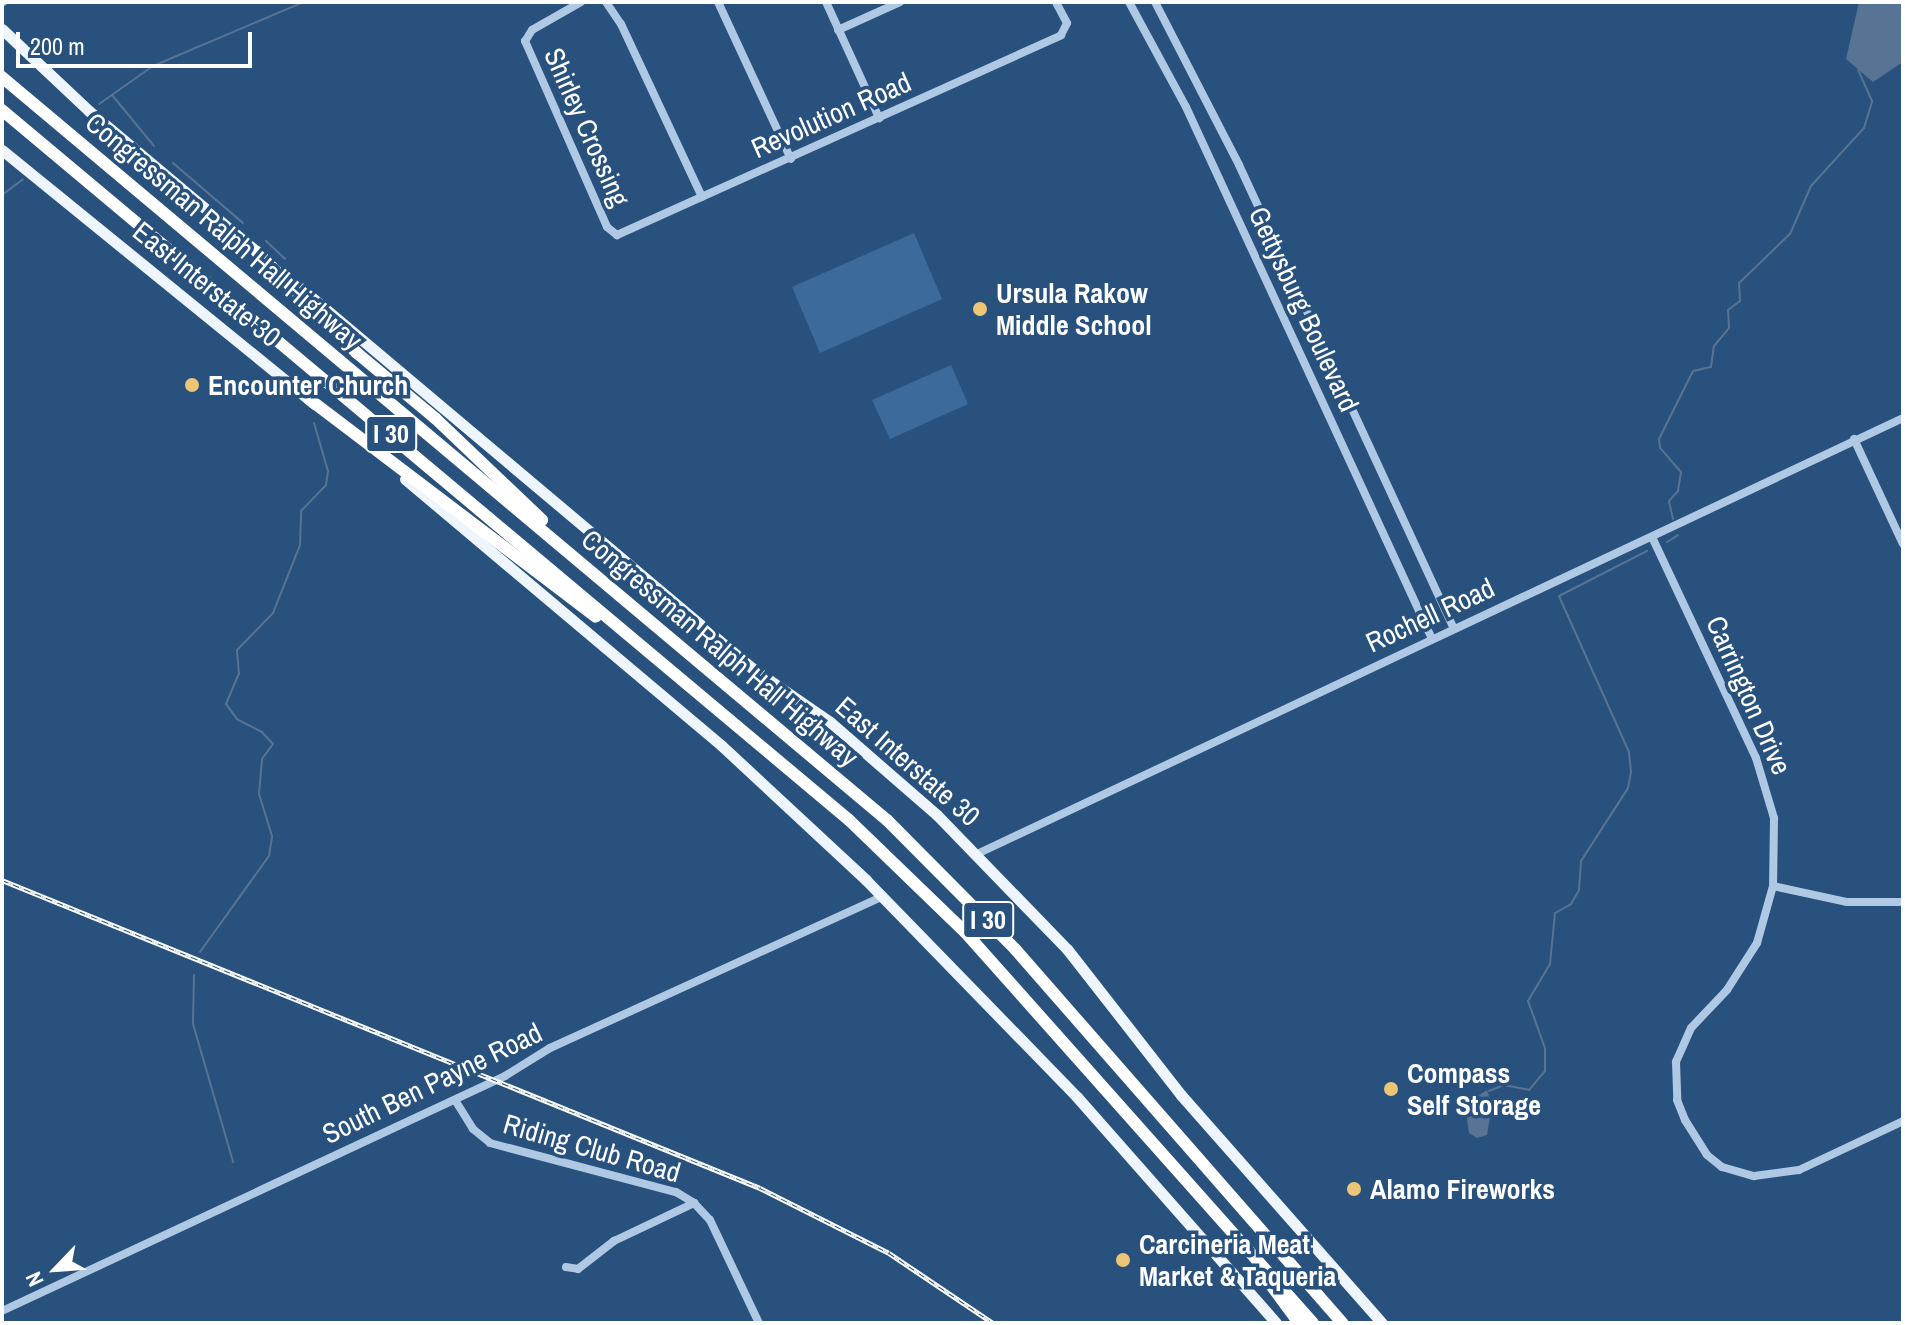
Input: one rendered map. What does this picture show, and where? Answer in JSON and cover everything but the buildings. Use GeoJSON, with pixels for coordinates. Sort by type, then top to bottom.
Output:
{"type":"FeatureCollection","features":[{"type":"Feature","properties":{"kind":"highway","name":"Congressman Ralph Hall Highway"},"geometry":{"type":"LineString","coordinates":[[2,77],[887,820],[965,896],[1342,1323]]}},
{"type":"Feature","properties":{"kind":"highway","name":"Congressman Ralph Hall Highway"},"geometry":{"type":"LineString","coordinates":[[2,110],[849,820],[965,932],[1313,1323]]}},
{"type":"Feature","properties":{"kind":"highway"},"geometry":{"type":"LineString","coordinates":[[257,252],[586,565]]}},
{"type":"Feature","properties":{"kind":"highway"},"geometry":{"type":"LineString","coordinates":[[309,399],[778,760]]}},
{"type":"Feature","properties":{"kind":"highway"},"geometry":{"type":"LineString","coordinates":[[1258,1260],[1299,1323]]}},
{"type":"Feature","properties":{"kind":"main road","name":"East Interstate 30"},"geometry":{"type":"LineString","coordinates":[[2,29],[89,111],[752,668],[851,739],[977,854],[1067,949],[1181,1095],[1382,1323]]}},
{"type":"Feature","properties":{"kind":"main road","name":"East Interstate 30"},"geometry":{"type":"LineString","coordinates":[[2,150],[309,399],[722,746],[882,897],[1077,1097],[1276,1323]]}},
{"type":"Feature","properties":{"kind":"street","name":"Shirley Crossing"},"geometry":{"type":"LineString","coordinates":[[581,2],[526,37],[613,234]]}},
{"type":"Feature","properties":{"kind":"street"},"geometry":{"type":"LineString","coordinates":[[606,2],[621,24],[702,197]]}},
{"type":"Feature","properties":{"kind":"street"},"geometry":{"type":"LineString","coordinates":[[718,2],[791,159]]}},
{"type":"Feature","properties":{"kind":"street"},"geometry":{"type":"LineString","coordinates":[[826,2],[879,118]]}},
{"type":"Feature","properties":{"kind":"street"},"geometry":{"type":"LineString","coordinates":[[838,30],[900,2]]}},
{"type":"Feature","properties":{"kind":"street","name":"Revolution Road"},"geometry":{"type":"LineString","coordinates":[[613,234],[791,159],[1065,30],[1056,2]]}},
{"type":"Feature","properties":{"kind":"street","name":"Gettysburg Boulevard"},"geometry":{"type":"LineString","coordinates":[[1129,2],[1186,107],[1432,639]]}},
{"type":"Feature","properties":{"kind":"street","name":"Gettysburg Boulevard"},"geometry":{"type":"LineString","coordinates":[[1155,2],[1239,165],[1454,629]]}},
{"type":"Feature","properties":{"kind":"street","name":"Rochell Road"},"geometry":{"type":"LineString","coordinates":[[977,854],[1903,418]]}},
{"type":"Feature","properties":{"kind":"street"},"geometry":{"type":"LineString","coordinates":[[1854,439],[1903,544]]}},
{"type":"Feature","properties":{"kind":"street","name":"Carrington Drive"},"geometry":{"type":"LineString","coordinates":[[1652,537],[1767,785],[1775,830],[1773,886],[1757,943],[1727,990],[1691,1028],[1676,1062],[1677,1100],[1691,1130],[1722,1167],[1754,1176],[1780,1176],[1903,1121]]}},
{"type":"Feature","properties":{"kind":"street"},"geometry":{"type":"LineString","coordinates":[[1773,886],[1847,902],[1903,902]]}},
{"type":"Feature","properties":{"kind":"street","name":"South Ben Payne Road"},"geometry":{"type":"LineString","coordinates":[[2,1311],[455,1100],[550,1048],[882,897]]}},
{"type":"Feature","properties":{"kind":"street","name":"Riding Club Road"},"geometry":{"type":"LineString","coordinates":[[455,1100],[473,1129],[490,1143],[676,1192],[694,1203],[710,1220],[759,1323]]}},
{"type":"Feature","properties":{"kind":"street"},"geometry":{"type":"LineString","coordinates":[[566,1267],[578,1269],[614,1241],[694,1203]]}},
{"type":"Feature","properties":{"kind":"shaded area"},"geometry":{"type":"Polygon","coordinates":[[[1859,2],[1903,2],[1903,62],[1873,82],[1846,59],[1859,2]]]}},
{"type":"Feature","properties":{"kind":"shaded area"},"geometry":{"type":"Polygon","coordinates":[[[914,233],[942,299],[820,353],[792,287],[914,233]]]}},
{"type":"Feature","properties":{"kind":"shaded area"},"geometry":{"type":"Polygon","coordinates":[[[951,365],[968,404],[890,439],[872,400],[951,365]]]}},
{"type":"Feature","properties":{"kind":"shaded area"},"geometry":{"type":"Polygon","coordinates":[[[1487,1090],[1492,1105],[1487,1135],[1477,1138],[1469,1133],[1465,1104],[1487,1090]]]}},
{"type":"Feature","properties":{"kind":"waterway"},"geometry":{"type":"LineString","coordinates":[[99,104],[153,66],[304,2]]}},
{"type":"Feature","properties":{"kind":"waterway"},"geometry":{"type":"LineString","coordinates":[[1673,519],[1669,501],[1678,491],[1681,472],[1660,448],[1659,439],[1693,371],[1711,367],[1714,346],[1729,328],[1728,310],[1740,301],[1739,283],[1790,234],[1811,186],[1864,128],[1872,101],[1858,70]]}},
{"type":"Feature","properties":{"kind":"waterway"},"geometry":{"type":"LineString","coordinates":[[112,95],[154,146]]}},
{"type":"Feature","properties":{"kind":"waterway"},"geometry":{"type":"LineString","coordinates":[[173,163],[243,223]]}},
{"type":"Feature","properties":{"kind":"waterway"},"geometry":{"type":"LineString","coordinates":[[2,195],[23,179]]}},
{"type":"Feature","properties":{"kind":"waterway"},"geometry":{"type":"LineString","coordinates":[[266,241],[285,259]]}},
{"type":"Feature","properties":{"kind":"waterway"},"geometry":{"type":"LineString","coordinates":[[200,952],[269,856],[272,836],[259,794],[262,759],[273,744],[262,732],[237,719],[226,704],[239,674],[237,650],[273,613],[300,545],[301,511],[326,485],[328,471],[314,423]]}},
{"type":"Feature","properties":{"kind":"waterway"},"geometry":{"type":"LineString","coordinates":[[1667,542],[1678,535]]}},
{"type":"Feature","properties":{"kind":"waterway"},"geometry":{"type":"LineString","coordinates":[[1489,1091],[1504,1085],[1529,1090],[1545,1071],[1545,1048],[1528,1001],[1550,964],[1555,913],[1571,904],[1579,890],[1581,861],[1628,788],[1631,772],[1629,752],[1559,596],[1647,551]]}},
{"type":"Feature","properties":{"kind":"waterway"},"geometry":{"type":"LineString","coordinates":[[194,975],[193,1024],[233,1162]]}},
{"type":"Feature","properties":{"kind":"railway"},"geometry":{"type":"LineString","coordinates":[[2,880],[760,1188],[889,1253],[993,1323]]}},
{"type":"Feature","properties":{"kind":"place","name":"Ursula Rakow Middle School"},"geometry":{"type":"Point","coordinates":[980,309]}},
{"type":"Feature","properties":{"kind":"place","name":"Encounter Church"},"geometry":{"type":"Point","coordinates":[192,385]}},
{"type":"Feature","properties":{"kind":"place","name":"Compass Self Storage"},"geometry":{"type":"Point","coordinates":[1391,1089]}},
{"type":"Feature","properties":{"kind":"place","name":"Alamo Fireworks"},"geometry":{"type":"Point","coordinates":[1354,1189]}},
{"type":"Feature","properties":{"kind":"place","name":"Carcineria Meat Market & Taqueria"},"geometry":{"type":"Point","coordinates":[1123,1260]}}]}
